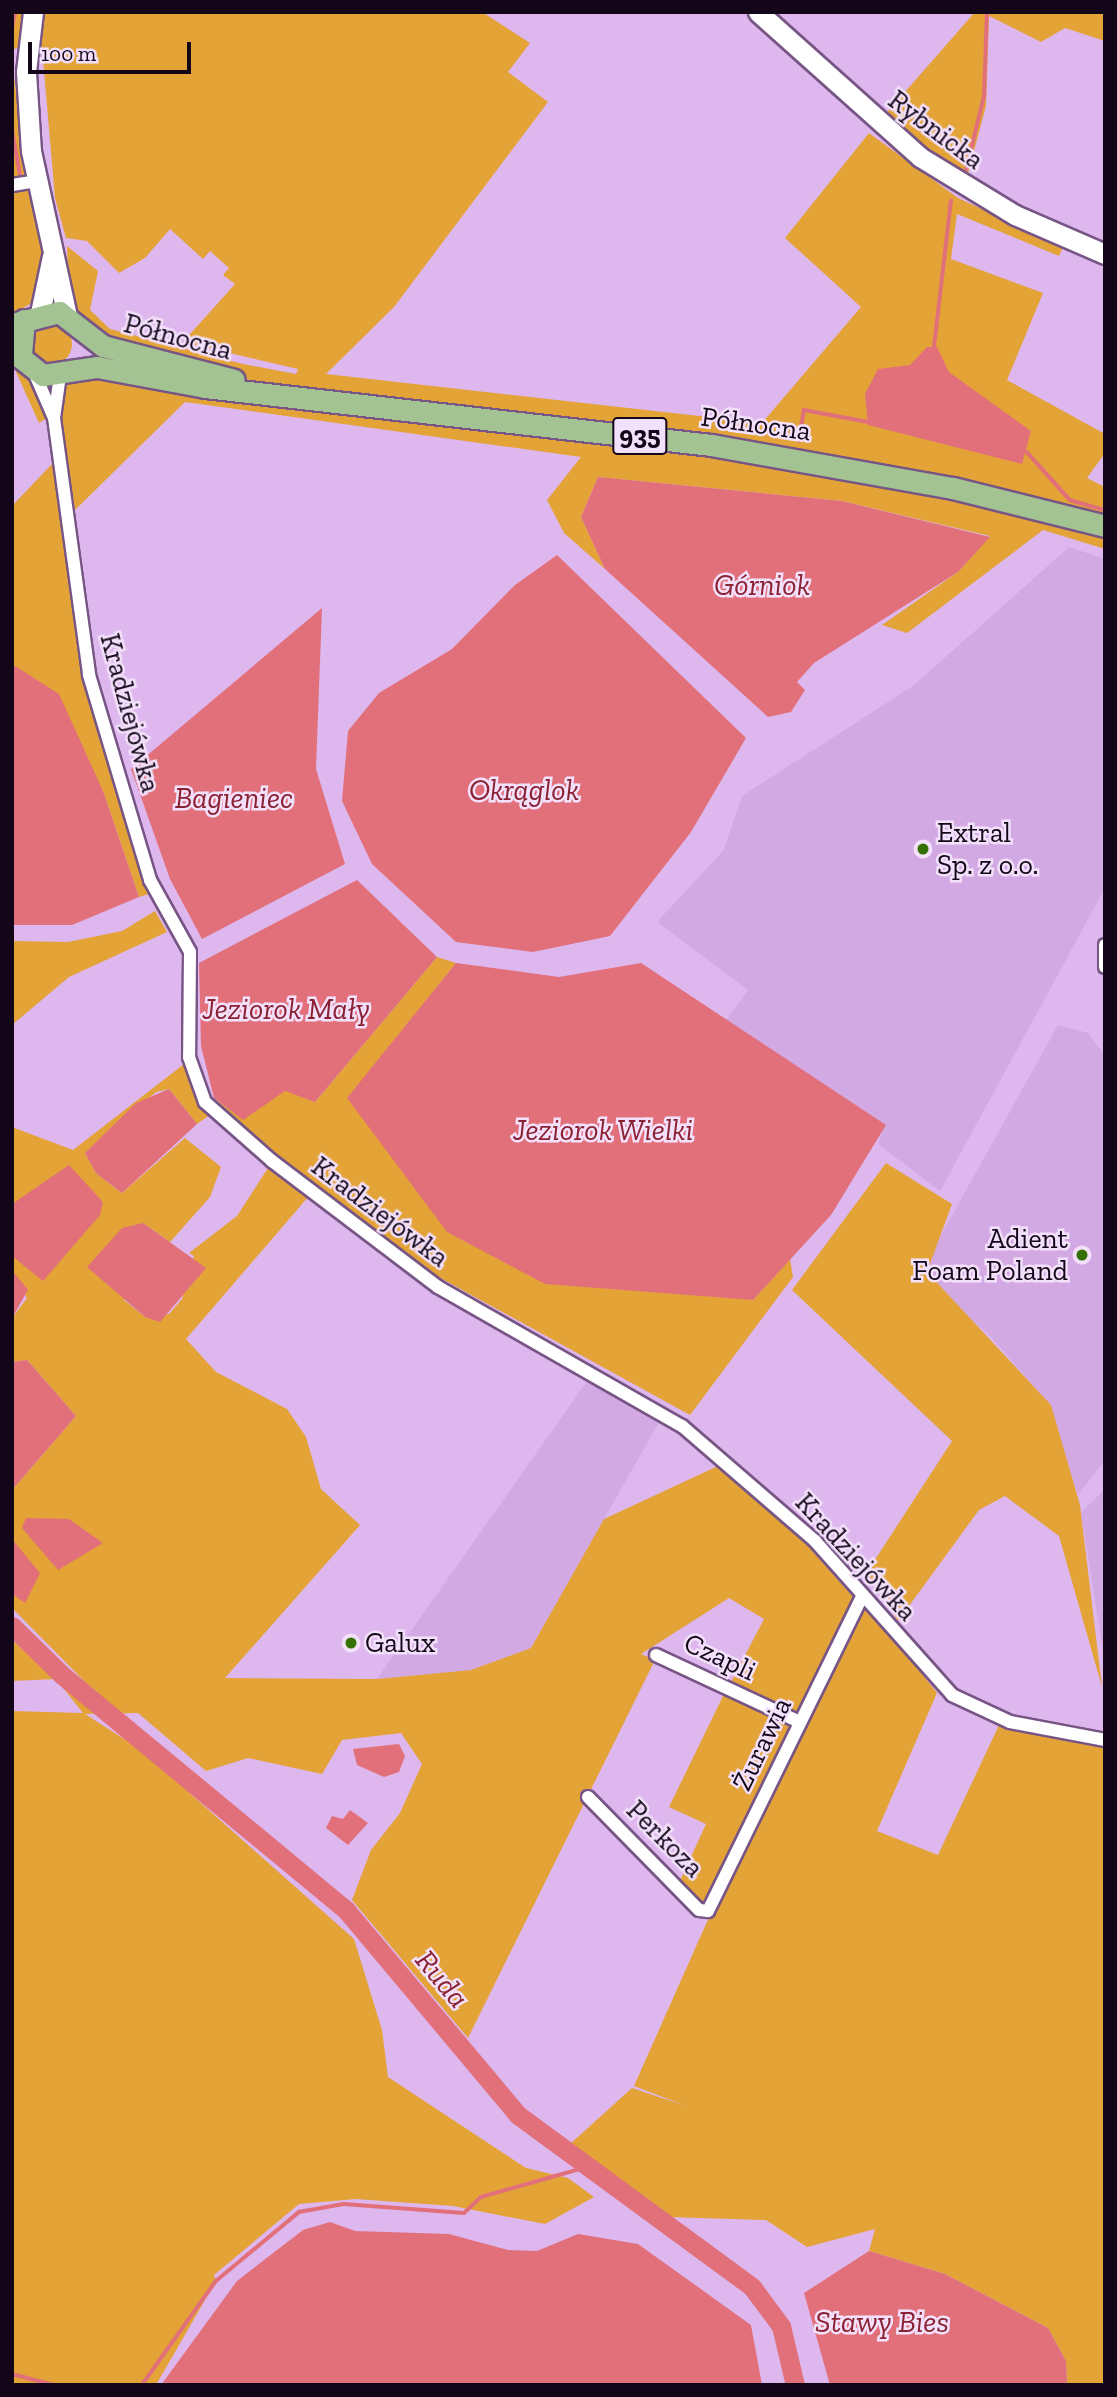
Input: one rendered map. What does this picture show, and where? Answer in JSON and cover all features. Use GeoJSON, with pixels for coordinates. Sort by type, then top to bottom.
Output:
{"type":"FeatureCollection","features":[{"type":"Feature","properties":{"kind":"main road"},"geometry":{"type":"LineString","coordinates":[[23,361],[25,319],[72,322],[66,372]]}},
{"type":"Feature","properties":{"kind":"main road","name":"Północna"},"geometry":{"type":"LineString","coordinates":[[72,322],[110,349],[270,391]]}},
{"type":"Feature","properties":{"kind":"main road","name":"Północna"},"geometry":{"type":"LineString","coordinates":[[23,361],[66,372],[97,367],[205,387],[270,391],[797,458],[1105,526]]}},
{"type":"Feature","properties":{"kind":"street"},"geometry":{"type":"LineString","coordinates":[[33,12],[26,95],[37,181],[72,322]]}},
{"type":"Feature","properties":{"kind":"street","name":"Rybnicka"},"geometry":{"type":"LineString","coordinates":[[758,12],[920,157],[1015,215],[1105,254]]}},
{"type":"Feature","properties":{"kind":"street"},"geometry":{"type":"LineString","coordinates":[[12,185],[37,181]]}},
{"type":"Feature","properties":{"kind":"street"},"geometry":{"type":"LineString","coordinates":[[25,319],[53,245]]}},
{"type":"Feature","properties":{"kind":"street","name":"Kradziejówka"},"geometry":{"type":"LineString","coordinates":[[23,361],[54,418],[89,675],[150,880],[190,952],[189,1056],[205,1102],[272,1161],[438,1287],[682,1426],[815,1541],[861,1598],[952,1695],[1010,1722],[1105,1740]]}},
{"type":"Feature","properties":{"kind":"street","name":"Kradziejówka"},"geometry":{"type":"LineString","coordinates":[[54,418],[66,372]]}},
{"type":"Feature","properties":{"kind":"street"},"geometry":{"type":"LineString","coordinates":[[1105,945],[1105,967]]}},
{"type":"Feature","properties":{"kind":"street","name":"Żurawia"},"geometry":{"type":"LineString","coordinates":[[708,1911],[861,1598]]}},
{"type":"Feature","properties":{"kind":"street","name":"Czapli"},"geometry":{"type":"LineString","coordinates":[[656,1655],[800,1722]]}},
{"type":"Feature","properties":{"kind":"street","name":"Perkoza"},"geometry":{"type":"LineString","coordinates":[[589,1797],[699,1910],[708,1911]]}},
{"type":"Feature","properties":{"kind":"shaded area"},"geometry":{"type":"Polygon","coordinates":[[[12,12],[23,14],[19,47],[12,50],[12,12]]]}},
{"type":"Feature","properties":{"kind":"shaded area"},"geometry":{"type":"Polygon","coordinates":[[[45,12],[482,12],[530,43],[508,72],[548,102],[394,307],[326,374],[762,423],[861,307],[785,238],[869,133],[958,198],[1063,247],[1059,256],[957,214],[951,259],[1043,293],[1007,380],[1105,434],[1105,453],[1087,478],[1105,487],[1105,519],[765,444],[264,384],[118,345],[91,330],[69,306],[67,246],[98,271],[90,310],[110,329],[243,364],[296,374],[298,369],[183,342],[235,284],[223,275],[229,268],[210,251],[203,259],[170,229],[145,258],[119,273],[87,241],[66,238],[55,198],[42,48],[36,43],[45,12]]]}},
{"type":"Feature","properties":{"kind":"shaded area"},"geometry":{"type":"Polygon","coordinates":[[[975,12],[1105,12],[1105,41],[1065,28],[1041,42],[989,16],[986,106],[967,177],[883,117],[975,12]]]}},
{"type":"Feature","properties":{"kind":"shaded area"},"geometry":{"type":"Polygon","coordinates":[[[12,62],[27,176],[12,182],[12,62]]]}},
{"type":"Feature","properties":{"kind":"shaded area"},"geometry":{"type":"Polygon","coordinates":[[[30,189],[44,255],[32,303],[12,314],[12,191],[30,189]]]}},
{"type":"Feature","properties":{"kind":"shaded area"},"geometry":{"type":"Polygon","coordinates":[[[51,323],[66,329],[72,344],[66,359],[51,365],[36,359],[30,344],[36,329],[51,323]]]}},
{"type":"Feature","properties":{"kind":"shaded area"},"geometry":{"type":"Polygon","coordinates":[[[12,363],[34,386],[47,418],[39,423],[12,363]]]}},
{"type":"Feature","properties":{"kind":"shaded area"},"geometry":{"type":"Polygon","coordinates":[[[96,375],[790,463],[1051,519],[1105,538],[1105,549],[1043,530],[907,633],[882,625],[958,572],[990,536],[842,501],[598,477],[581,517],[605,569],[564,533],[547,500],[581,457],[185,402],[75,510],[61,415],[64,385],[96,375]]]}},
{"type":"Feature","properties":{"kind":"shaded area"},"geometry":{"type":"Polygon","coordinates":[[[52,464],[106,753],[152,893],[139,897],[103,791],[40,687],[12,664],[12,506],[52,464]]]}},
{"type":"Feature","properties":{"kind":"shaded area"},"geometry":{"type":"Polygon","coordinates":[[[1069,547],[1105,559],[1105,888],[940,1191],[878,1144],[885,1125],[724,1023],[748,990],[657,922],[723,851],[742,796],[913,686],[1069,547]]]}},
{"type":"Feature","properties":{"kind":"shaded area"},"geometry":{"type":"Polygon","coordinates":[[[155,911],[167,932],[69,977],[12,1025],[12,941],[68,942],[122,931],[155,911]]]}},
{"type":"Feature","properties":{"kind":"shaded area"},"geometry":{"type":"Polygon","coordinates":[[[437,957],[456,963],[348,1098],[753,1300],[790,1259],[793,1277],[690,1415],[426,1270],[281,1160],[214,1098],[243,1119],[285,1090],[315,1102],[437,957]]]}},
{"type":"Feature","properties":{"kind":"shaded area"},"geometry":{"type":"Polygon","coordinates":[[[1058,1025],[1088,1033],[1105,1056],[1105,1460],[1078,1495],[1045,1399],[991,1337],[920,1273],[1058,1025]]]}},
{"type":"Feature","properties":{"kind":"shaded area"},"geometry":{"type":"Polygon","coordinates":[[[184,1064],[210,1115],[197,1124],[169,1089],[156,1092],[85,1153],[96,1173],[122,1193],[185,1138],[221,1167],[210,1197],[170,1242],[143,1223],[124,1300],[145,1317],[169,1314],[182,1299],[194,1256],[189,1253],[237,1216],[268,1168],[309,1196],[186,1339],[216,1372],[287,1409],[306,1437],[321,1489],[360,1525],[225,1678],[377,1679],[471,1670],[531,1648],[604,1519],[718,1466],[793,1529],[854,1598],[797,1714],[730,1684],[764,1619],[729,1598],[641,1654],[655,1660],[468,2038],[352,1900],[371,1850],[400,1813],[422,1764],[401,1733],[342,1740],[322,1774],[248,1758],[206,1771],[138,1713],[85,1714],[140,1749],[354,1939],[382,2030],[388,2077],[526,2168],[568,2178],[594,2197],[545,2224],[453,2206],[356,2199],[299,2204],[214,2275],[216,2281],[156,2385],[12,2385],[12,1711],[83,1713],[56,1679],[87,1684],[12,1608],[12,1490],[76,1416],[27,1360],[12,1362],[12,1318],[27,1298],[12,1270],[12,1127],[73,1150],[184,1064]]]}},
{"type":"Feature","properties":{"kind":"shaded area"},"geometry":{"type":"Polygon","coordinates":[[[886,1163],[952,1204],[927,1272],[1051,1405],[1080,1505],[1102,1687],[1059,1536],[1005,1496],[979,1510],[898,1621],[867,1572],[952,1441],[792,1290],[886,1163]]]}},
{"type":"Feature","properties":{"kind":"shaded area"},"geometry":{"type":"Polygon","coordinates":[[[588,1380],[663,1415],[531,1648],[471,1670],[377,1679],[588,1380]]]}},
{"type":"Feature","properties":{"kind":"shaded area"},"geometry":{"type":"Polygon","coordinates":[[[1105,1489],[1105,1664],[1081,1513],[1105,1489]]]}},
{"type":"Feature","properties":{"kind":"shaded area"},"geometry":{"type":"Polygon","coordinates":[[[866,1603],[937,1693],[877,1831],[938,1855],[1000,1723],[1105,1747],[1105,2385],[1067,2385],[1066,2361],[1048,2328],[945,2274],[869,2251],[875,2229],[807,2247],[766,2220],[666,2217],[569,2145],[632,2088],[686,2106],[634,2086],[706,1924],[866,1603]]]}},
{"type":"Feature","properties":{"kind":"shaded area"},"geometry":{"type":"Polygon","coordinates":[[[12,1640],[56,1679],[12,1681],[12,1640]]]}},
{"type":"Feature","properties":{"kind":"shaded area"},"geometry":{"type":"Polygon","coordinates":[[[725,1692],[793,1727],[701,1906],[680,1881],[706,1824],[669,1807],[725,1692]]]}},
{"type":"Feature","properties":{"kind":"water"},"geometry":{"type":"Polygon","coordinates":[[[927,347],[937,347],[949,372],[1031,431],[1022,464],[868,425],[865,394],[878,369],[910,365],[927,347]]]}},
{"type":"Feature","properties":{"kind":"water","name":"Górniok"},"geometry":{"type":"Polygon","coordinates":[[[598,477],[842,501],[990,537],[958,572],[814,663],[797,682],[805,690],[791,712],[768,717],[605,569],[581,517],[598,477]]]}},
{"type":"Feature","properties":{"kind":"water","name":"Okrąglok"},"geometry":{"type":"Polygon","coordinates":[[[557,555],[746,738],[691,832],[610,936],[533,952],[456,942],[372,864],[342,801],[348,731],[379,693],[452,649],[515,585],[557,555]]]}},
{"type":"Feature","properties":{"kind":"water","name":"Bagieniec"},"geometry":{"type":"Polygon","coordinates":[[[322,608],[316,769],[345,864],[202,939],[170,879],[131,769],[322,608]]]}},
{"type":"Feature","properties":{"kind":"water"},"geometry":{"type":"Polygon","coordinates":[[[12,664],[59,694],[103,791],[139,897],[72,925],[12,925],[12,664]]]}},
{"type":"Feature","properties":{"kind":"water","name":"Jeziorok Mały"},"geometry":{"type":"Polygon","coordinates":[[[357,880],[437,957],[315,1102],[285,1091],[243,1120],[214,1098],[201,1046],[199,963],[357,880]]]}},
{"type":"Feature","properties":{"kind":"water","name":"Jeziorok Wielki"},"geometry":{"type":"Polygon","coordinates":[[[456,963],[559,977],[641,963],[886,1125],[831,1215],[753,1300],[545,1284],[447,1232],[347,1098],[456,963]]]}},
{"type":"Feature","properties":{"kind":"water"},"geometry":{"type":"Polygon","coordinates":[[[169,1089],[197,1124],[122,1193],[96,1173],[85,1153],[136,1103],[169,1089]]]}},
{"type":"Feature","properties":{"kind":"water"},"geometry":{"type":"Polygon","coordinates":[[[69,1165],[103,1202],[100,1215],[43,1281],[12,1256],[12,1204],[69,1165]]]}},
{"type":"Feature","properties":{"kind":"water"},"geometry":{"type":"Polygon","coordinates":[[[143,1223],[206,1268],[160,1322],[145,1317],[87,1267],[122,1228],[143,1223]]]}},
{"type":"Feature","properties":{"kind":"water"},"geometry":{"type":"Polygon","coordinates":[[[12,1270],[28,1290],[12,1318],[12,1270]]]}},
{"type":"Feature","properties":{"kind":"water"},"geometry":{"type":"Polygon","coordinates":[[[27,1360],[76,1416],[12,1490],[12,1362],[27,1360]]]}},
{"type":"Feature","properties":{"kind":"water"},"geometry":{"type":"Polygon","coordinates":[[[26,1518],[69,1519],[103,1543],[58,1570],[22,1528],[26,1518]]]}},
{"type":"Feature","properties":{"kind":"water"},"geometry":{"type":"Polygon","coordinates":[[[12,1539],[40,1573],[25,1603],[12,1594],[12,1539]]]}},
{"type":"Feature","properties":{"kind":"water"},"geometry":{"type":"Polygon","coordinates":[[[399,1744],[405,1756],[399,1772],[384,1777],[357,1765],[353,1749],[399,1744]]]}},
{"type":"Feature","properties":{"kind":"water"},"geometry":{"type":"Polygon","coordinates":[[[350,1810],[368,1823],[348,1845],[326,1828],[332,1816],[343,1819],[350,1810]]]}},
{"type":"Feature","properties":{"kind":"water"},"geometry":{"type":"Polygon","coordinates":[[[330,2222],[355,2231],[449,2234],[508,2250],[537,2251],[578,2234],[638,2244],[751,2325],[762,2385],[161,2385],[237,2281],[303,2230],[330,2222]]]}},
{"type":"Feature","properties":{"kind":"water","name":"Stawy Bies"},"geometry":{"type":"Polygon","coordinates":[[[869,2251],[945,2274],[1048,2328],[1066,2361],[1067,2385],[830,2385],[804,2293],[869,2251]]]}},
{"type":"Feature","properties":{"kind":"waterway"},"geometry":{"type":"LineString","coordinates":[[12,28],[15,12]]}},
{"type":"Feature","properties":{"kind":"waterway"},"geometry":{"type":"LineString","coordinates":[[966,170],[984,96],[987,12]]}},
{"type":"Feature","properties":{"kind":"waterway"},"geometry":{"type":"LineString","coordinates":[[12,127],[21,178]]}},
{"type":"Feature","properties":{"kind":"waterway"},"geometry":{"type":"LineString","coordinates":[[934,347],[951,201]]}},
{"type":"Feature","properties":{"kind":"waterway"},"geometry":{"type":"LineString","coordinates":[[799,441],[804,410],[868,422]]}},
{"type":"Feature","properties":{"kind":"waterway"},"geometry":{"type":"LineString","coordinates":[[1027,452],[1070,500],[1105,510]]}},
{"type":"Feature","properties":{"kind":"waterway","name":"Ruda"},"geometry":{"type":"LineString","coordinates":[[12,1626],[62,1675],[346,1910],[518,2115],[752,2287],[781,2326],[795,2385]]}},
{"type":"Feature","properties":{"kind":"waterway"},"geometry":{"type":"LineString","coordinates":[[142,2385],[216,2281],[299,2212],[344,2204],[464,2213],[481,2197],[587,2167]]}},
{"type":"Feature","properties":{"kind":"waterway"},"geometry":{"type":"LineString","coordinates":[[12,2374],[54,2385]]}},
{"type":"Feature","properties":{"kind":"place","name":"Extral Sp. z o.o."},"geometry":{"type":"Point","coordinates":[923,849]}},
{"type":"Feature","properties":{"kind":"place","name":"Adient Foam Poland"},"geometry":{"type":"Point","coordinates":[1082,1255]}},
{"type":"Feature","properties":{"kind":"place","name":"Galux"},"geometry":{"type":"Point","coordinates":[351,1643]}}]}
